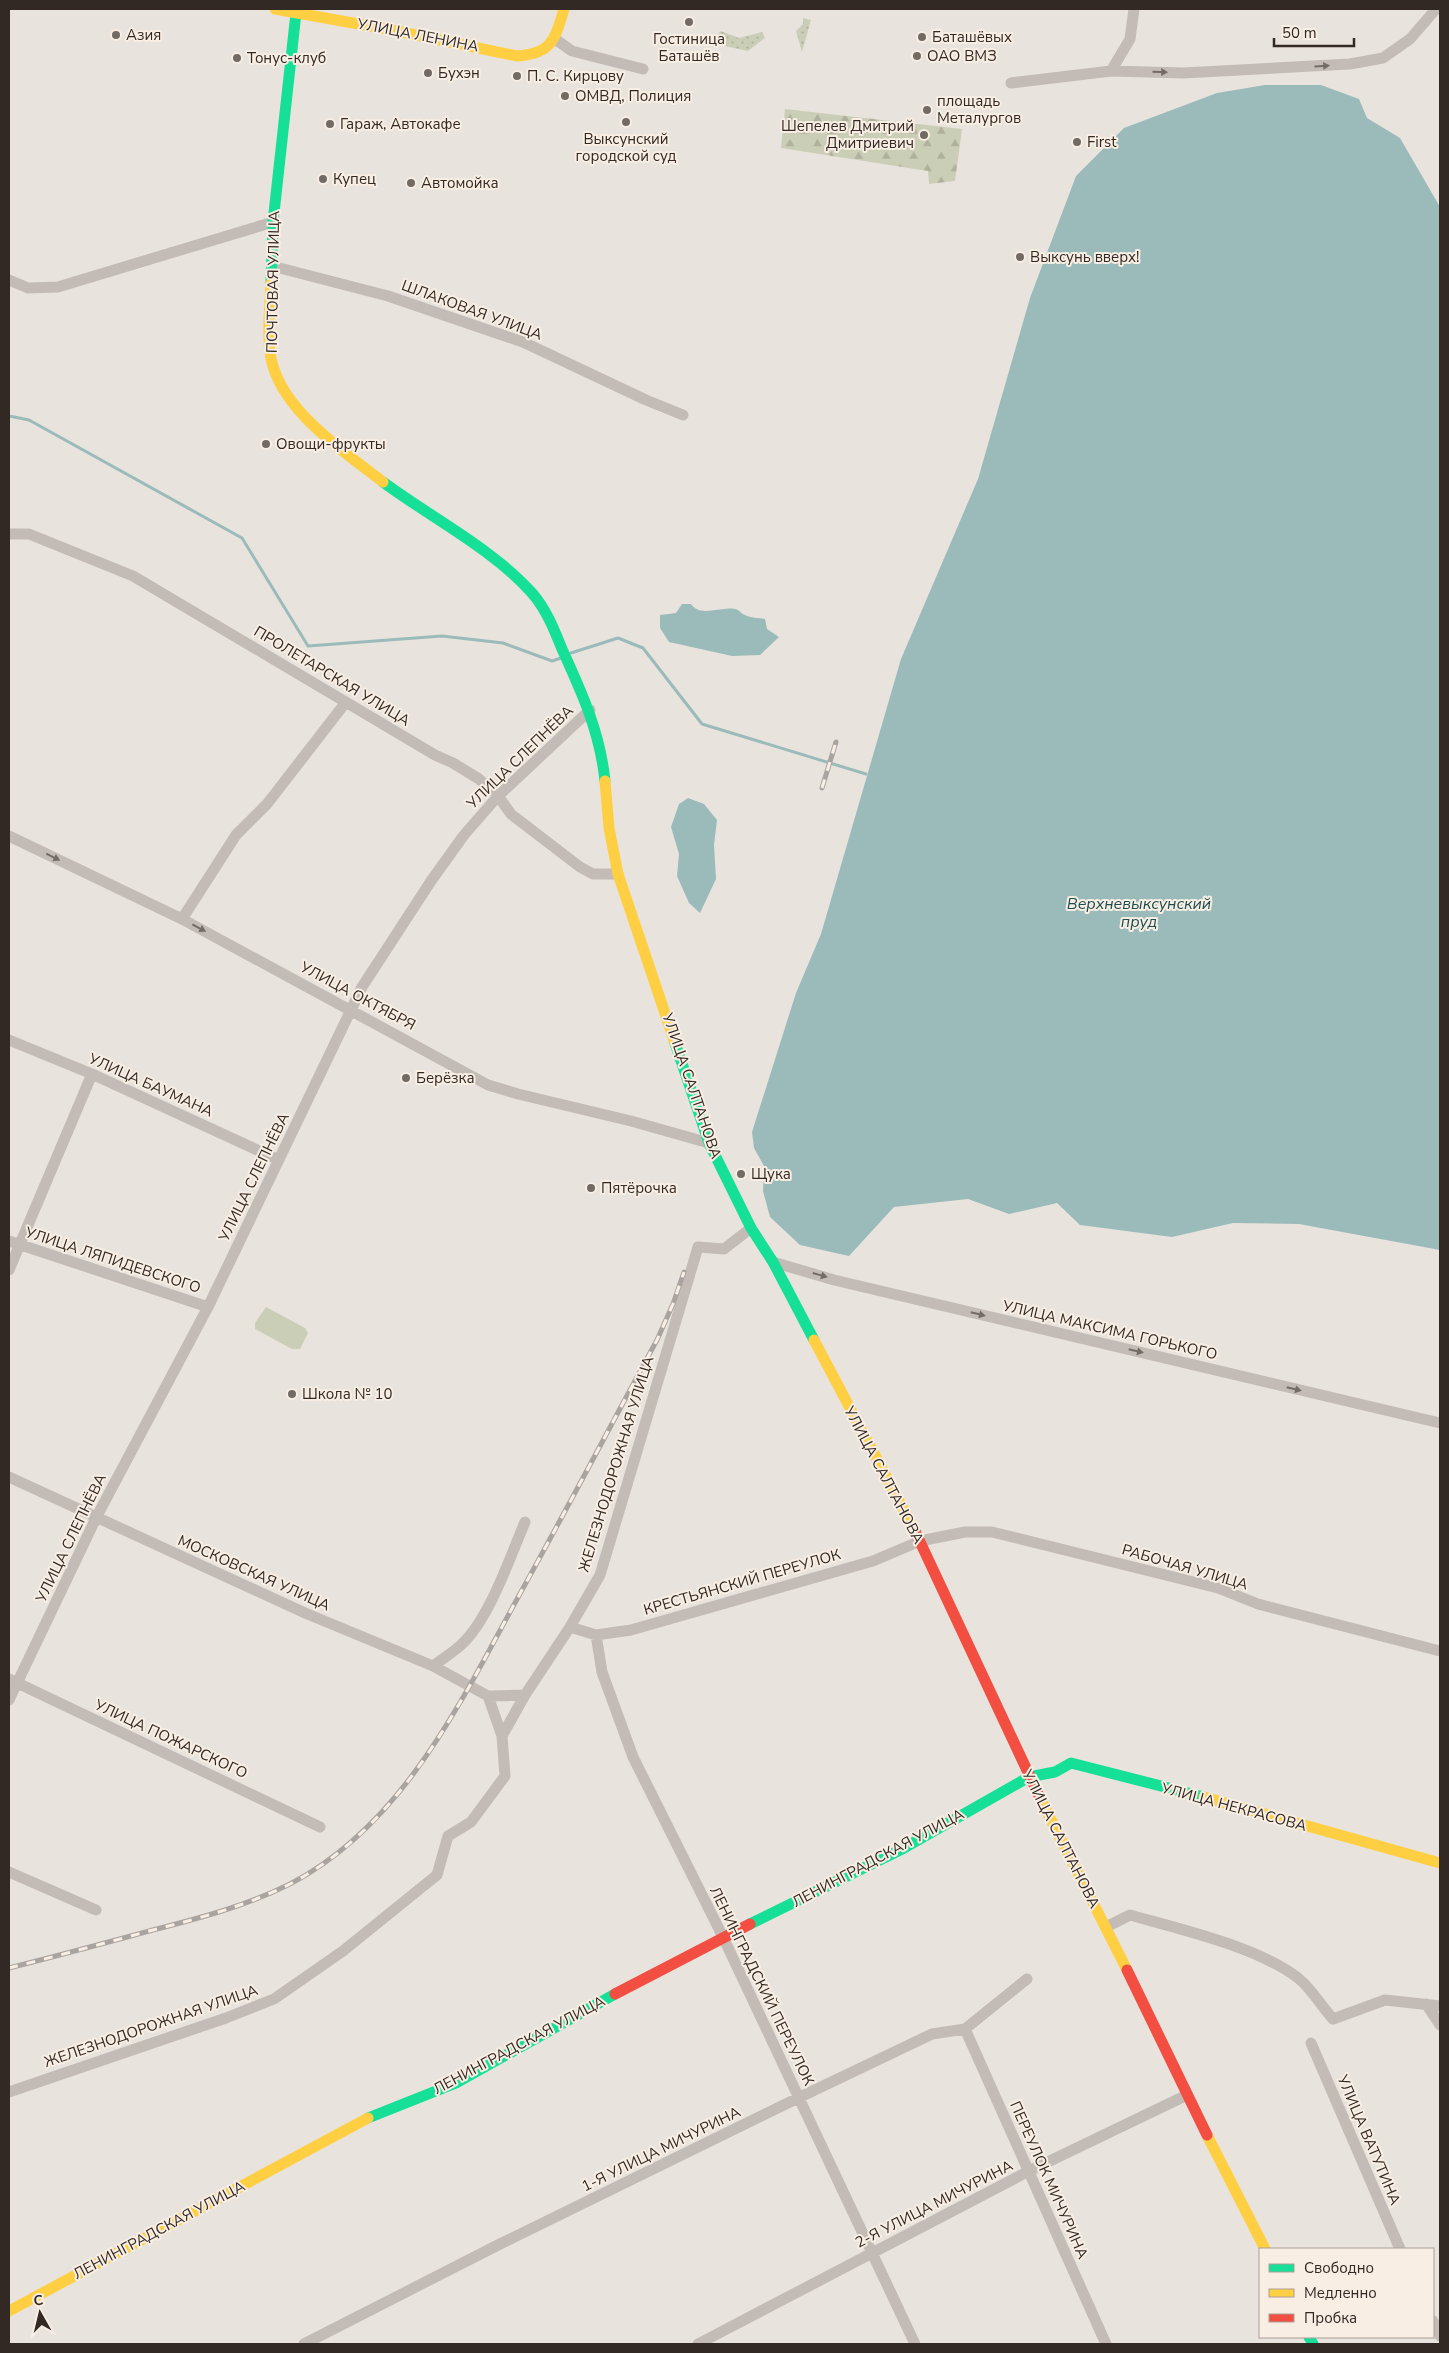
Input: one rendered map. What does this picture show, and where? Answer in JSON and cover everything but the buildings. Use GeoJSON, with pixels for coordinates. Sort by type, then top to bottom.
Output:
{"type":"FeatureCollection","features":[{"type":"Feature","properties":{"kind":"main road","name":"УЛИЦА ЛЕНИНА"},"geometry":{"type":"LineString","coordinates":[[275,9],[517,56],[539,54],[549,47],[555,39]]}},
{"type":"Feature","properties":{"kind":"main road"},"geometry":{"type":"LineString","coordinates":[[555,39],[564,9]]}},
{"type":"Feature","properties":{"kind":"main road","name":"ПОЧТОВАЯ УЛИЦА"},"geometry":{"type":"LineString","coordinates":[[296,13],[273,222],[270,353],[274,372],[286,396],[334,444],[410,502],[494,559],[532,592],[545,610],[576,676]]}},
{"type":"Feature","properties":{"kind":"main road","name":"УЛИЦА САЛТАНОВА"},"geometry":{"type":"LineString","coordinates":[[576,676],[590,710],[603,762],[609,828],[618,874],[709,1143],[751,1228],[773,1262],[920,1541],[1029,1777],[1106,1927],[1186,2094],[1264,2248]]}},
{"type":"Feature","properties":{"kind":"main road","name":"УЛИЦА НЕКРАСОВА"},"geometry":{"type":"LineString","coordinates":[[1029,1777],[1055,1772],[1070,1763],[1123,1775],[1440,1862]]}},
{"type":"Feature","properties":{"kind":"main road","name":"ЛЕНИНГРАДСКАЯ УЛИЦА"},"geometry":{"type":"LineString","coordinates":[[9,2312],[370,2118],[456,2083],[590,2007],[904,1848],[1029,1777]]}},
{"type":"Feature","properties":{"kind":"street"},"geometry":{"type":"LineString","coordinates":[[1111,71],[1130,40],[1134,9]]}},
{"type":"Feature","properties":{"kind":"street"},"geometry":{"type":"LineString","coordinates":[[1011,83],[1111,71],[1183,73],[1350,64],[1383,58],[1410,39],[1436,9]]}},
{"type":"Feature","properties":{"kind":"street"},"geometry":{"type":"LineString","coordinates":[[555,39],[572,51],[643,69]]}},
{"type":"Feature","properties":{"kind":"street"},"geometry":{"type":"LineString","coordinates":[[9,280],[28,288],[42,289],[58,286],[273,222]]}},
{"type":"Feature","properties":{"kind":"street","name":"ШЛАКОВАЯ УЛИЦА"},"geometry":{"type":"LineString","coordinates":[[272,266],[388,296],[523,342],[646,400],[683,415]]}},
{"type":"Feature","properties":{"kind":"street","name":"ПРОЛЕТАРСКАЯ УЛИЦА"},"geometry":{"type":"LineString","coordinates":[[9,534],[29,534],[133,576],[478,779],[498,796],[511,814],[580,867],[593,874],[618,874]]}},
{"type":"Feature","properties":{"kind":"street"},"geometry":{"type":"LineString","coordinates":[[182,919],[236,835],[267,804],[346,702]]}},
{"type":"Feature","properties":{"kind":"street","name":"УЛИЦА СЛЕПНЁВА"},"geometry":{"type":"LineString","coordinates":[[9,1700],[13,1681],[97,1516],[208,1308],[333,1050],[350,1008],[431,880],[464,835],[498,796],[590,710]]}},
{"type":"Feature","properties":{"kind":"street","name":"УЛИЦА ОКТЯБРЯ"},"geometry":{"type":"LineString","coordinates":[[9,836],[182,919],[350,1008],[488,1085],[518,1094],[632,1120],[709,1143]]}},
{"type":"Feature","properties":{"kind":"street","name":"УЛИЦА БАУМАНА"},"geometry":{"type":"LineString","coordinates":[[9,1040],[92,1074],[279,1160]]}},
{"type":"Feature","properties":{"kind":"street"},"geometry":{"type":"LineString","coordinates":[[9,1270],[92,1074]]}},
{"type":"Feature","properties":{"kind":"street","name":"ЖЕЛЕЗНОДОРОЖНАЯ УЛИЦА"},"geometry":{"type":"LineString","coordinates":[[9,2092],[251,2010],[274,1999],[343,1951],[437,1875],[448,1836],[471,1822],[505,1776],[502,1736],[525,1695],[570,1627],[600,1575],[698,1247],[724,1248],[751,1228]]}},
{"type":"Feature","properties":{"kind":"street","name":"УЛИЦА ЛЯПИДЕВСКОГО"},"geometry":{"type":"LineString","coordinates":[[9,1241],[208,1308]]}},
{"type":"Feature","properties":{"kind":"street","name":"УЛИЦА МАКСИМА ГОРЬКОГО"},"geometry":{"type":"LineString","coordinates":[[773,1262],[852,1284],[1440,1423]]}},
{"type":"Feature","properties":{"kind":"street","name":"МОСКОВСКАЯ УЛИЦА"},"geometry":{"type":"LineString","coordinates":[[9,1477],[97,1516],[157,1547],[235,1582],[433,1666],[488,1696]]}},
{"type":"Feature","properties":{"kind":"street"},"geometry":{"type":"LineString","coordinates":[[433,1666],[461,1645],[486,1611],[525,1522]]}},
{"type":"Feature","properties":{"kind":"street","name":"РАБОЧАЯ УЛИЦА"},"geometry":{"type":"LineString","coordinates":[[920,1541],[965,1532],[992,1532],[1218,1588],[1258,1604],[1440,1652]]}},
{"type":"Feature","properties":{"kind":"street","name":"КРЕСТЬЯНСКИЙ ПЕРЕУЛОК"},"geometry":{"type":"LineString","coordinates":[[570,1627],[596,1635],[631,1630],[874,1561],[920,1541]]}},
{"type":"Feature","properties":{"kind":"street","name":"ЛЕНИНГРАДСКИЙ ПЕРЕУЛОК"},"geometry":{"type":"LineString","coordinates":[[596,1635],[602,1672],[633,1756],[723,1938],[915,2344]]}},
{"type":"Feature","properties":{"kind":"street","name":"УЛИЦА ПОЖАРСКОГО"},"geometry":{"type":"LineString","coordinates":[[13,1681],[320,1827]]}},
{"type":"Feature","properties":{"kind":"street"},"geometry":{"type":"LineString","coordinates":[[502,1736],[488,1696],[525,1695]]}},
{"type":"Feature","properties":{"kind":"street"},"geometry":{"type":"LineString","coordinates":[[9,1872],[96,1910]]}},
{"type":"Feature","properties":{"kind":"street"},"geometry":{"type":"LineString","coordinates":[[1106,1927],[1130,1915],[1194,1933],[1263,1958],[1299,1979],[1333,2019],[1385,2000],[1440,2006]]}},
{"type":"Feature","properties":{"kind":"street"},"geometry":{"type":"LineString","coordinates":[[965,2029],[1027,1979]]}},
{"type":"Feature","properties":{"kind":"street"},"geometry":{"type":"LineString","coordinates":[[1426,2004],[1440,2025]]}},
{"type":"Feature","properties":{"kind":"street","name":"1-Я УЛИЦА МИЧУРИНА"},"geometry":{"type":"LineString","coordinates":[[304,2344],[496,2246],[932,2034],[965,2029]]}},
{"type":"Feature","properties":{"kind":"street","name":"ПЕРЕУЛОК МИЧУРИНА"},"geometry":{"type":"LineString","coordinates":[[965,2029],[1106,2344]]}},
{"type":"Feature","properties":{"kind":"street","name":"УЛИЦА ВАТУТИНА"},"geometry":{"type":"LineString","coordinates":[[1311,2043],[1400,2248]]}},
{"type":"Feature","properties":{"kind":"street","name":"2-Я УЛИЦА МИЧУРИНА"},"geometry":{"type":"LineString","coordinates":[[698,2344],[1029,2171],[1186,2094]]}},
{"type":"Feature","properties":{"kind":"street"},"geometry":{"type":"LineString","coordinates":[[1434,2323],[1440,2336]]}},
{"type":"Feature","properties":{"kind":"green space"},"geometry":{"type":"Polygon","coordinates":[[[803,18],[811,20],[802,52],[796,31],[803,24],[803,18]]]}},
{"type":"Feature","properties":{"kind":"green space"},"geometry":{"type":"Polygon","coordinates":[[[721,31],[739,38],[762,32],[765,38],[748,51],[720,45],[716,36],[721,31]]]}},
{"type":"Feature","properties":{"kind":"green space"},"geometry":{"type":"Polygon","coordinates":[[[785,109],[962,129],[955,181],[929,184],[928,171],[781,148],[785,109]]]}},
{"type":"Feature","properties":{"kind":"green space"},"geometry":{"type":"Polygon","coordinates":[[[266,1307],[305,1328],[308,1333],[300,1349],[292,1349],[255,1329],[255,1323],[266,1307]]]}},
{"type":"Feature","properties":{"kind":"water","name":"Верхневыксунский пруд"},"geometry":{"type":"Polygon","coordinates":[[[1265,85],[1321,85],[1359,99],[1367,118],[1400,138],[1440,207],[1440,1250],[1299,1224],[1233,1223],[1172,1237],[1080,1225],[1057,1203],[1009,1214],[968,1199],[894,1207],[849,1256],[800,1245],[770,1217],[763,1191],[764,1166],[754,1148],[752,1132],[796,993],[821,934],[901,659],[978,479],[1030,298],[1076,176],[1124,128],[1217,93],[1265,85]]]}},
{"type":"Feature","properties":{"kind":"water"},"geometry":{"type":"Polygon","coordinates":[[[682,604],[691,604],[695,608],[705,611],[735,609],[747,616],[765,619],[767,629],[779,637],[760,655],[732,656],[669,642],[660,628],[660,615],[676,613],[682,604]]]}},
{"type":"Feature","properties":{"kind":"water"},"geometry":{"type":"Polygon","coordinates":[[[688,798],[704,804],[717,820],[714,845],[716,879],[700,913],[689,903],[677,876],[679,854],[671,827],[679,804],[688,798]]]}},
{"type":"Feature","properties":{"kind":"waterway"},"geometry":{"type":"LineString","coordinates":[[9,416],[29,420],[242,538],[308,646],[442,636],[503,643],[552,661],[561,658]]}},
{"type":"Feature","properties":{"kind":"waterway"},"geometry":{"type":"LineString","coordinates":[[571,653],[618,638],[643,648],[702,724],[866,774]]}},
{"type":"Feature","properties":{"kind":"railway"},"geometry":{"type":"LineString","coordinates":[[822,788],[836,742]]}},
{"type":"Feature","properties":{"kind":"railway"},"geometry":{"type":"LineString","coordinates":[[9,1968],[188,1921],[257,1899],[290,1884],[331,1859],[366,1828],[398,1793],[427,1755],[453,1715],[657,1340],[673,1304],[684,1272]]}},
{"type":"Feature","properties":{"kind":"traffic: fast"},"geometry":{"type":"LineString","coordinates":[[271,283],[273,222],[296,13]]}},
{"type":"Feature","properties":{"kind":"traffic: fast"},"geometry":{"type":"LineString","coordinates":[[383,482],[499,562],[537,599],[553,627],[589,713],[599,746],[605,781]]}},
{"type":"Feature","properties":{"kind":"traffic: fast"},"geometry":{"type":"LineString","coordinates":[[675,1043],[709,1143],[751,1228],[773,1262],[814,1340]]}},
{"type":"Feature","properties":{"kind":"traffic: fast"},"geometry":{"type":"LineString","coordinates":[[750,1924],[904,1848],[1029,1777],[1055,1772],[1071,1763],[1204,1797]]}},
{"type":"Feature","properties":{"kind":"traffic: fast"},"geometry":{"type":"LineString","coordinates":[[368,2118],[456,2083],[615,1994]]}},
{"type":"Feature","properties":{"kind":"traffic: fast"},"geometry":{"type":"LineString","coordinates":[[1310,2338],[1313,2344]]}},
{"type":"Feature","properties":{"kind":"traffic: slow"},"geometry":{"type":"LineString","coordinates":[[275,9],[392,30],[517,56],[529,55],[545,48],[558,29],[564,9]]}},
{"type":"Feature","properties":{"kind":"traffic: slow"},"geometry":{"type":"LineString","coordinates":[[271,283],[270,352],[275,372],[284,391],[313,426],[383,482]]}},
{"type":"Feature","properties":{"kind":"traffic: slow"},"geometry":{"type":"LineString","coordinates":[[605,781],[609,828],[618,874],[675,1043]]}},
{"type":"Feature","properties":{"kind":"traffic: slow"},"geometry":{"type":"LineString","coordinates":[[814,1340],[914,1529]]}},
{"type":"Feature","properties":{"kind":"traffic: slow"},"geometry":{"type":"LineString","coordinates":[[1204,1797],[1440,1863]]}},
{"type":"Feature","properties":{"kind":"traffic: slow"},"geometry":{"type":"LineString","coordinates":[[1040,1798],[1127,1970]]}},
{"type":"Feature","properties":{"kind":"traffic: slow"},"geometry":{"type":"LineString","coordinates":[[9,2311],[368,2118]]}},
{"type":"Feature","properties":{"kind":"traffic: slow"},"geometry":{"type":"LineString","coordinates":[[1207,2135],[1264,2248]]}},
{"type":"Feature","properties":{"kind":"traffic: jam"},"geometry":{"type":"LineString","coordinates":[[914,1529],[1040,1798]]}},
{"type":"Feature","properties":{"kind":"traffic: jam"},"geometry":{"type":"LineString","coordinates":[[615,1994],[750,1924]]}},
{"type":"Feature","properties":{"kind":"traffic: jam"},"geometry":{"type":"LineString","coordinates":[[1127,1970],[1207,2135]]}},
{"type":"Feature","properties":{"kind":"place","name":"Гостиница Баташёв"},"geometry":{"type":"Point","coordinates":[689,22]}},
{"type":"Feature","properties":{"kind":"place","name":"Азия"},"geometry":{"type":"Point","coordinates":[116,35]}},
{"type":"Feature","properties":{"kind":"place","name":"Баташёвых"},"geometry":{"type":"Point","coordinates":[922,37]}},
{"type":"Feature","properties":{"kind":"place","name":"ОАО ВМЗ"},"geometry":{"type":"Point","coordinates":[917,56]}},
{"type":"Feature","properties":{"kind":"place","name":"Тонус-клуб"},"geometry":{"type":"Point","coordinates":[237,58]}},
{"type":"Feature","properties":{"kind":"place","name":"Бухэн"},"geometry":{"type":"Point","coordinates":[428,73]}},
{"type":"Feature","properties":{"kind":"place","name":"П. С. Кирцову"},"geometry":{"type":"Point","coordinates":[517,76]}},
{"type":"Feature","properties":{"kind":"place","name":"ОМВД, Полиция"},"geometry":{"type":"Point","coordinates":[565,96]}},
{"type":"Feature","properties":{"kind":"place","name":"площадь Металургов"},"geometry":{"type":"Point","coordinates":[927,110]}},
{"type":"Feature","properties":{"kind":"place","name":"Выксунский городской суд"},"geometry":{"type":"Point","coordinates":[626,122]}},
{"type":"Feature","properties":{"kind":"place","name":"Гараж, Автокафе"},"geometry":{"type":"Point","coordinates":[330,124]}},
{"type":"Feature","properties":{"kind":"place","name":"Шепелев Дмитрий Дмитриевич"},"geometry":{"type":"Point","coordinates":[924,135]}},
{"type":"Feature","properties":{"kind":"place","name":"First"},"geometry":{"type":"Point","coordinates":[1077,142]}},
{"type":"Feature","properties":{"kind":"place","name":"Купец"},"geometry":{"type":"Point","coordinates":[323,179]}},
{"type":"Feature","properties":{"kind":"place","name":"Автомойка"},"geometry":{"type":"Point","coordinates":[411,183]}},
{"type":"Feature","properties":{"kind":"place","name":"Выксунь вверх!"},"geometry":{"type":"Point","coordinates":[1020,257]}},
{"type":"Feature","properties":{"kind":"place","name":"Овощи-фрукты"},"geometry":{"type":"Point","coordinates":[266,444]}},
{"type":"Feature","properties":{"kind":"place","name":"Берёзка"},"geometry":{"type":"Point","coordinates":[406,1078]}},
{"type":"Feature","properties":{"kind":"place","name":"Щука"},"geometry":{"type":"Point","coordinates":[741,1174]}},
{"type":"Feature","properties":{"kind":"place","name":"Пятёрочка"},"geometry":{"type":"Point","coordinates":[591,1188]}},
{"type":"Feature","properties":{"kind":"place","name":"Школа № 10"},"geometry":{"type":"Point","coordinates":[292,1394]}}]}
